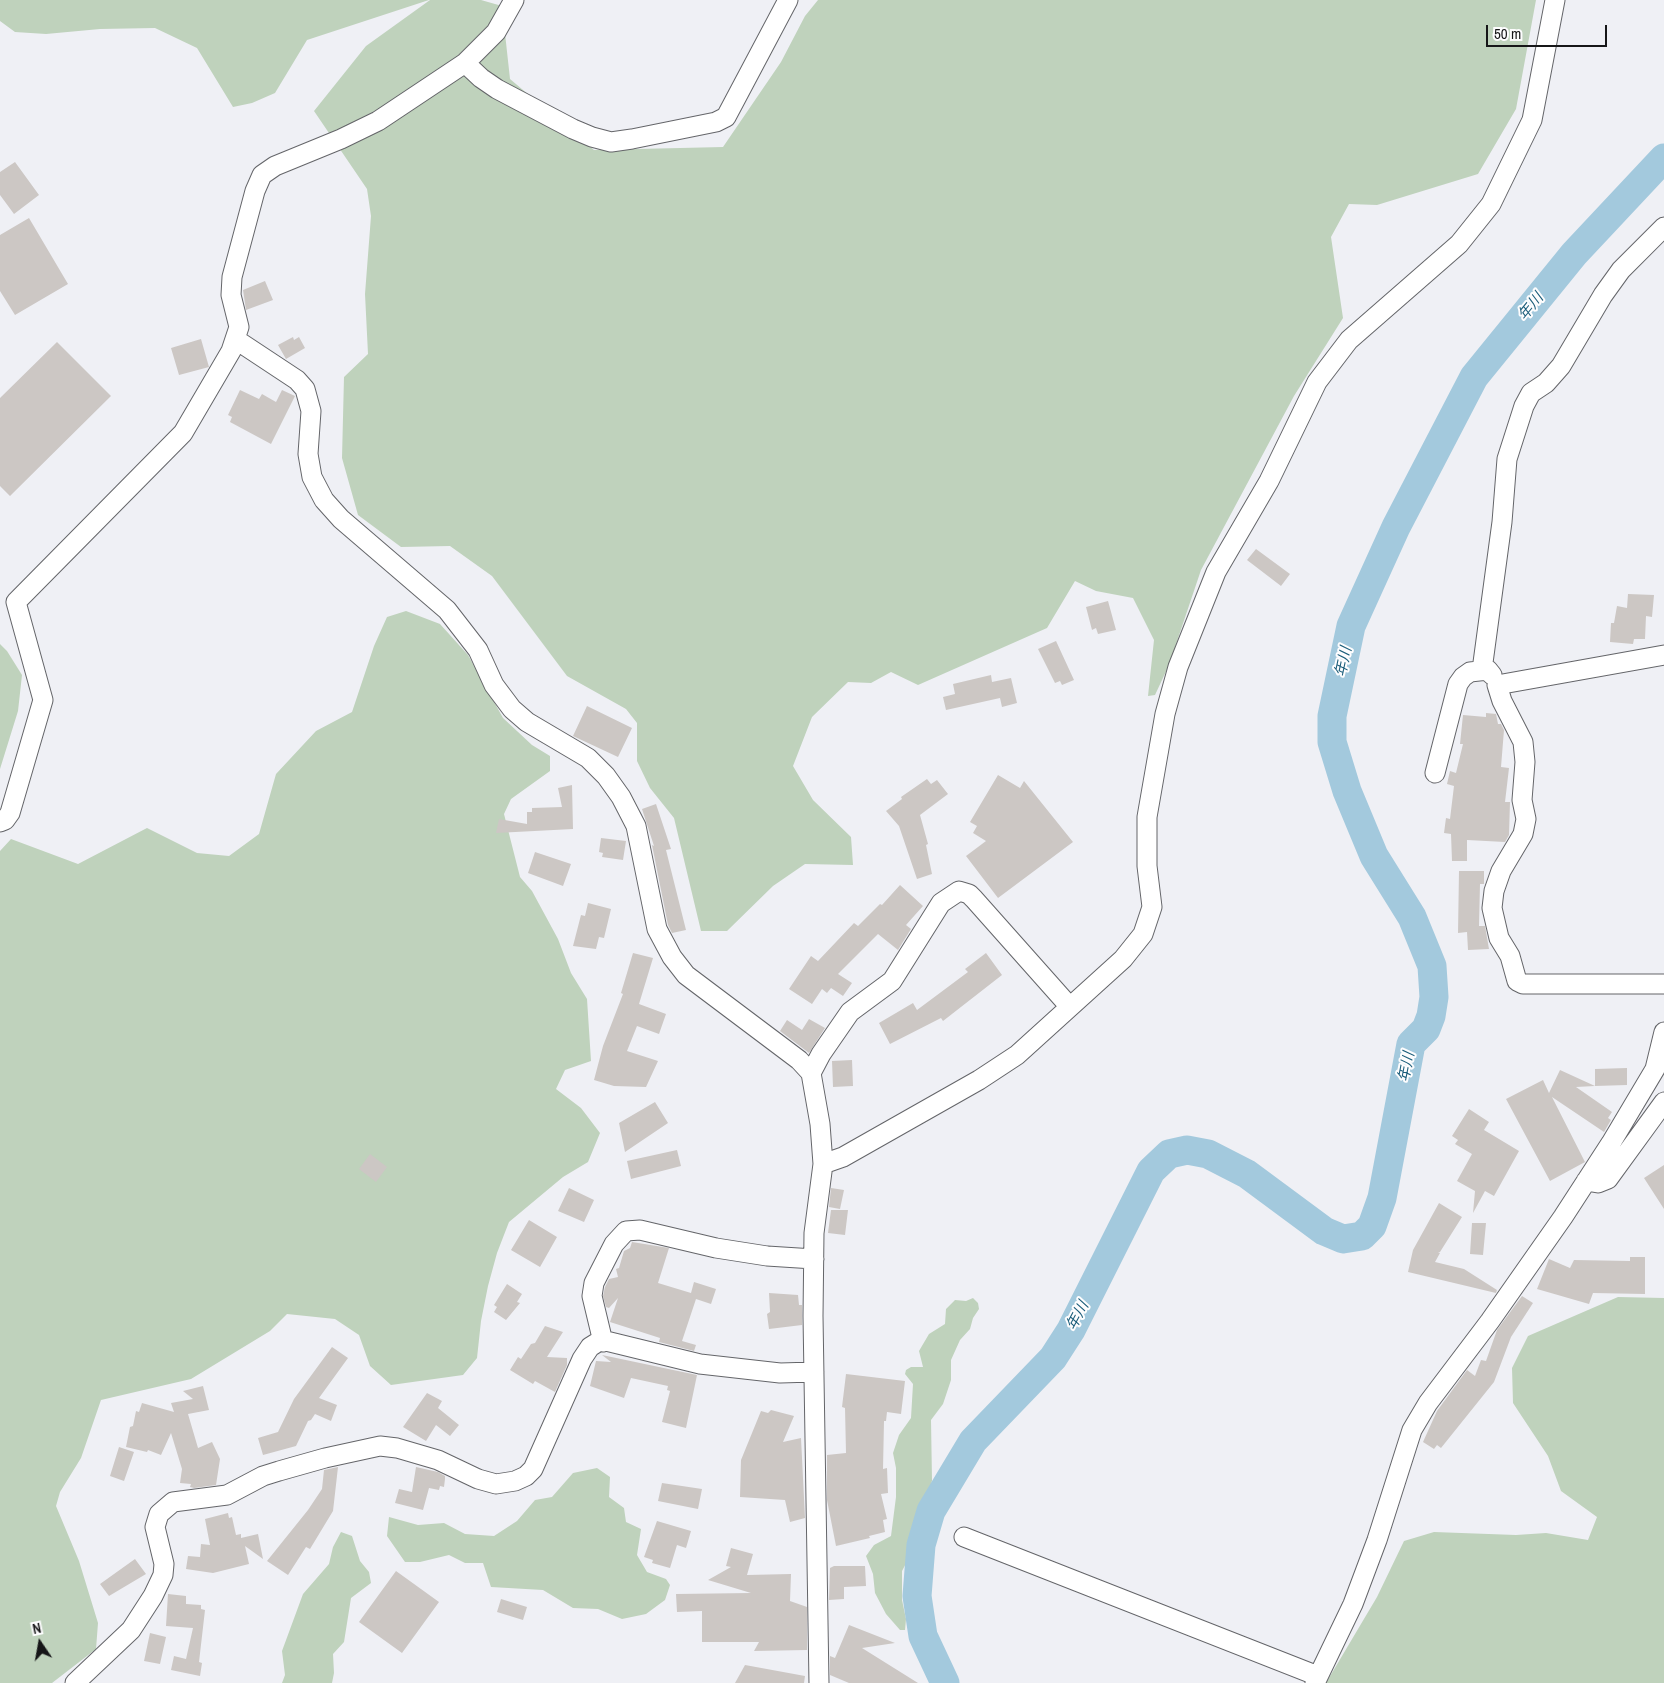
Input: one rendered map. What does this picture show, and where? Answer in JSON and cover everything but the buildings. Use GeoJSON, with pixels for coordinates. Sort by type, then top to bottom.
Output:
{"type":"FeatureCollection","features":[{"type":"Feature","properties":{"kind":"street"},"geometry":{"type":"LineString","coordinates":[[0,822],[5,820],[10,813],[43,700],[16,602],[128,491],[183,433],[231,351],[239,327],[231,295],[232,277],[255,191],[262,175],[276,166],[341,140],[378,121],[465,62],[496,32],[514,0]]}},
{"type":"Feature","properties":{"kind":"street"},"geometry":{"type":"LineString","coordinates":[[465,62],[481,78],[497,89],[573,129],[611,142],[632,139],[716,122],[726,117],[788,0]]}},
{"type":"Feature","properties":{"kind":"street"},"geometry":{"type":"LineString","coordinates":[[823,1164],[843,1157],[978,1080],[1017,1054],[1123,959],[1143,934],[1152,907],[1147,866],[1147,817],[1165,714],[1178,667],[1216,572],[1269,481],[1317,382],[1349,340],[1459,244],[1491,204],[1532,120],[1555,0]]}},
{"type":"Feature","properties":{"kind":"street"},"geometry":{"type":"LineString","coordinates":[[1482,670],[1502,522],[1506,459],[1524,406],[1531,393],[1552,378],[1561,366],[1603,295],[1621,270],[1664,227]]}},
{"type":"Feature","properties":{"kind":"street"},"geometry":{"type":"LineString","coordinates":[[235,339],[296,380],[306,389],[311,411],[308,454],[312,477],[324,500],[335,513],[452,616],[478,650],[500,696],[512,709],[527,722],[588,758],[606,776],[621,798],[636,826],[657,929],[672,957],[686,975],[799,1060],[811,1073],[820,1124],[823,1164],[814,1233],[814,1372],[819,1683]]}},
{"type":"Feature","properties":{"kind":"street"},"geometry":{"type":"LineString","coordinates":[[1497,685],[1664,655]]}},
{"type":"Feature","properties":{"kind":"street"},"geometry":{"type":"LineString","coordinates":[[1435,774],[1458,684],[1463,676],[1470,672],[1488,670],[1492,673],[1502,701],[1523,742],[1525,752],[1522,800],[1525,826],[1523,834],[1500,870],[1494,891],[1492,908],[1496,930],[1510,956],[1517,981],[1523,984],[1664,984]]}},
{"type":"Feature","properties":{"kind":"street"},"geometry":{"type":"LineString","coordinates":[[811,1073],[825,1047],[850,1012],[892,981],[941,903],[959,891],[970,894],[1070,1006]]}},
{"type":"Feature","properties":{"kind":"street"},"geometry":{"type":"LineString","coordinates":[[964,1537],[1316,1679],[1353,1604],[1380,1531],[1412,1430],[1428,1403],[1490,1321],[1586,1181],[1655,1070],[1664,1032]]}},
{"type":"Feature","properties":{"kind":"street"},"geometry":{"type":"LineString","coordinates":[[1586,1181],[1598,1183],[1608,1179],[1664,1102]]}},
{"type":"Feature","properties":{"kind":"street"},"geometry":{"type":"LineString","coordinates":[[603,1342],[592,1296],[594,1283],[610,1252],[621,1235],[626,1231],[640,1230],[716,1248],[767,1256],[814,1259]]}},
{"type":"Feature","properties":{"kind":"street"},"geometry":{"type":"LineString","coordinates":[[75,1683],[131,1630],[153,1596],[163,1575],[164,1564],[155,1527],[159,1514],[173,1502],[227,1495],[263,1476],[333,1456],[380,1446],[432,1458],[478,1479],[496,1484],[515,1481],[526,1476],[532,1469],[582,1359],[590,1347],[598,1342],[709,1365],[780,1373],[814,1372]]}},
{"type":"Feature","properties":{"kind":"green space"},"geometry":{"type":"Polygon","coordinates":[[[0,0],[429,0],[307,40],[275,93],[252,103],[233,107],[197,48],[155,28],[100,29],[46,34],[15,32],[0,21],[0,0]]]}},
{"type":"Feature","properties":{"kind":"green space"},"geometry":{"type":"Polygon","coordinates":[[[430,0],[481,0],[502,6],[510,79],[594,150],[723,147],[781,62],[805,16],[818,0],[1536,0],[1516,109],[1478,174],[1377,205],[1349,204],[1331,237],[1343,318],[1294,396],[1201,570],[1169,665],[1155,695],[1148,696],[1154,640],[1133,598],[1096,591],[1075,581],[1047,628],[918,685],[891,672],[871,683],[848,682],[812,717],[793,766],[813,800],[851,837],[853,865],[805,864],[773,886],[727,931],[701,931],[674,818],[650,788],[637,761],[637,723],[626,709],[567,676],[492,576],[450,546],[401,547],[358,515],[342,458],[344,377],[368,354],[365,294],[371,216],[367,189],[314,111],[366,46],[430,0]]]}},
{"type":"Feature","properties":{"kind":"green space"},"geometry":{"type":"Polygon","coordinates":[[[406,611],[440,624],[468,655],[503,718],[532,745],[550,756],[550,771],[511,799],[504,814],[520,877],[532,891],[558,939],[571,973],[587,999],[591,1061],[565,1070],[556,1089],[581,1108],[600,1133],[588,1162],[563,1177],[509,1222],[497,1253],[488,1286],[481,1321],[477,1358],[463,1375],[391,1385],[370,1366],[359,1335],[335,1319],[287,1314],[270,1331],[191,1379],[101,1400],[81,1458],[60,1492],[56,1506],[79,1561],[98,1623],[96,1649],[52,1683],[0,1683],[0,851],[11,839],[78,864],[147,828],[197,853],[229,856],[259,834],[276,774],[316,731],[352,712],[374,646],[387,617],[406,611]]]}},
{"type":"Feature","properties":{"kind":"green space"},"geometry":{"type":"Polygon","coordinates":[[[0,644],[7,651],[22,675],[18,711],[0,769],[0,644]]]}},
{"type":"Feature","properties":{"kind":"green space"},"geometry":{"type":"Polygon","coordinates":[[[1618,1297],[1664,1298],[1664,1683],[1326,1683],[1377,1597],[1404,1541],[1434,1532],[1516,1535],[1546,1533],[1588,1540],[1597,1517],[1561,1491],[1548,1456],[1513,1403],[1512,1368],[1528,1336],[1618,1297]]]}},
{"type":"Feature","properties":{"kind":"green space"},"geometry":{"type":"Polygon","coordinates":[[[973,1298],[978,1303],[979,1309],[973,1318],[970,1329],[960,1340],[951,1360],[951,1380],[943,1404],[931,1420],[932,1481],[914,1531],[911,1554],[902,1571],[902,1600],[906,1619],[905,1630],[900,1630],[886,1614],[875,1593],[873,1574],[866,1556],[874,1545],[891,1536],[896,1497],[896,1468],[893,1453],[899,1435],[911,1418],[913,1384],[905,1374],[906,1370],[911,1367],[923,1367],[919,1351],[929,1334],[945,1324],[946,1309],[955,1300],[966,1301],[973,1298]]]}},
{"type":"Feature","properties":{"kind":"green space"},"geometry":{"type":"Polygon","coordinates":[[[597,1468],[610,1477],[609,1497],[624,1508],[626,1522],[641,1529],[637,1555],[647,1572],[666,1579],[670,1585],[665,1600],[646,1614],[622,1619],[598,1609],[573,1608],[543,1590],[491,1587],[483,1563],[465,1563],[449,1555],[420,1562],[405,1562],[387,1536],[389,1517],[418,1525],[444,1523],[465,1534],[494,1536],[517,1521],[535,1500],[552,1497],[573,1473],[597,1468]]]}},
{"type":"Feature","properties":{"kind":"green space"},"geometry":{"type":"Polygon","coordinates":[[[341,1532],[352,1536],[360,1561],[369,1572],[371,1583],[351,1598],[344,1642],[333,1654],[334,1673],[332,1683],[282,1683],[285,1675],[282,1651],[303,1594],[329,1564],[333,1547],[341,1532]]]}},
{"type":"Feature","properties":{"kind":"waterway","name":"年川"},"geometry":{"type":"LineString","coordinates":[[945,1683],[923,1636],[917,1596],[921,1545],[931,1511],[973,1441],[1053,1358],[1071,1330],[1151,1171],[1169,1154],[1187,1150],[1208,1154],[1247,1174],[1324,1231],[1343,1239],[1362,1236],[1372,1226],[1382,1198],[1411,1044],[1426,1029],[1431,1016],[1434,997],[1432,966],[1412,917],[1374,856],[1347,791],[1332,742],[1332,716],[1351,626],[1396,527],[1474,377],[1574,254],[1664,158]]}}]}
